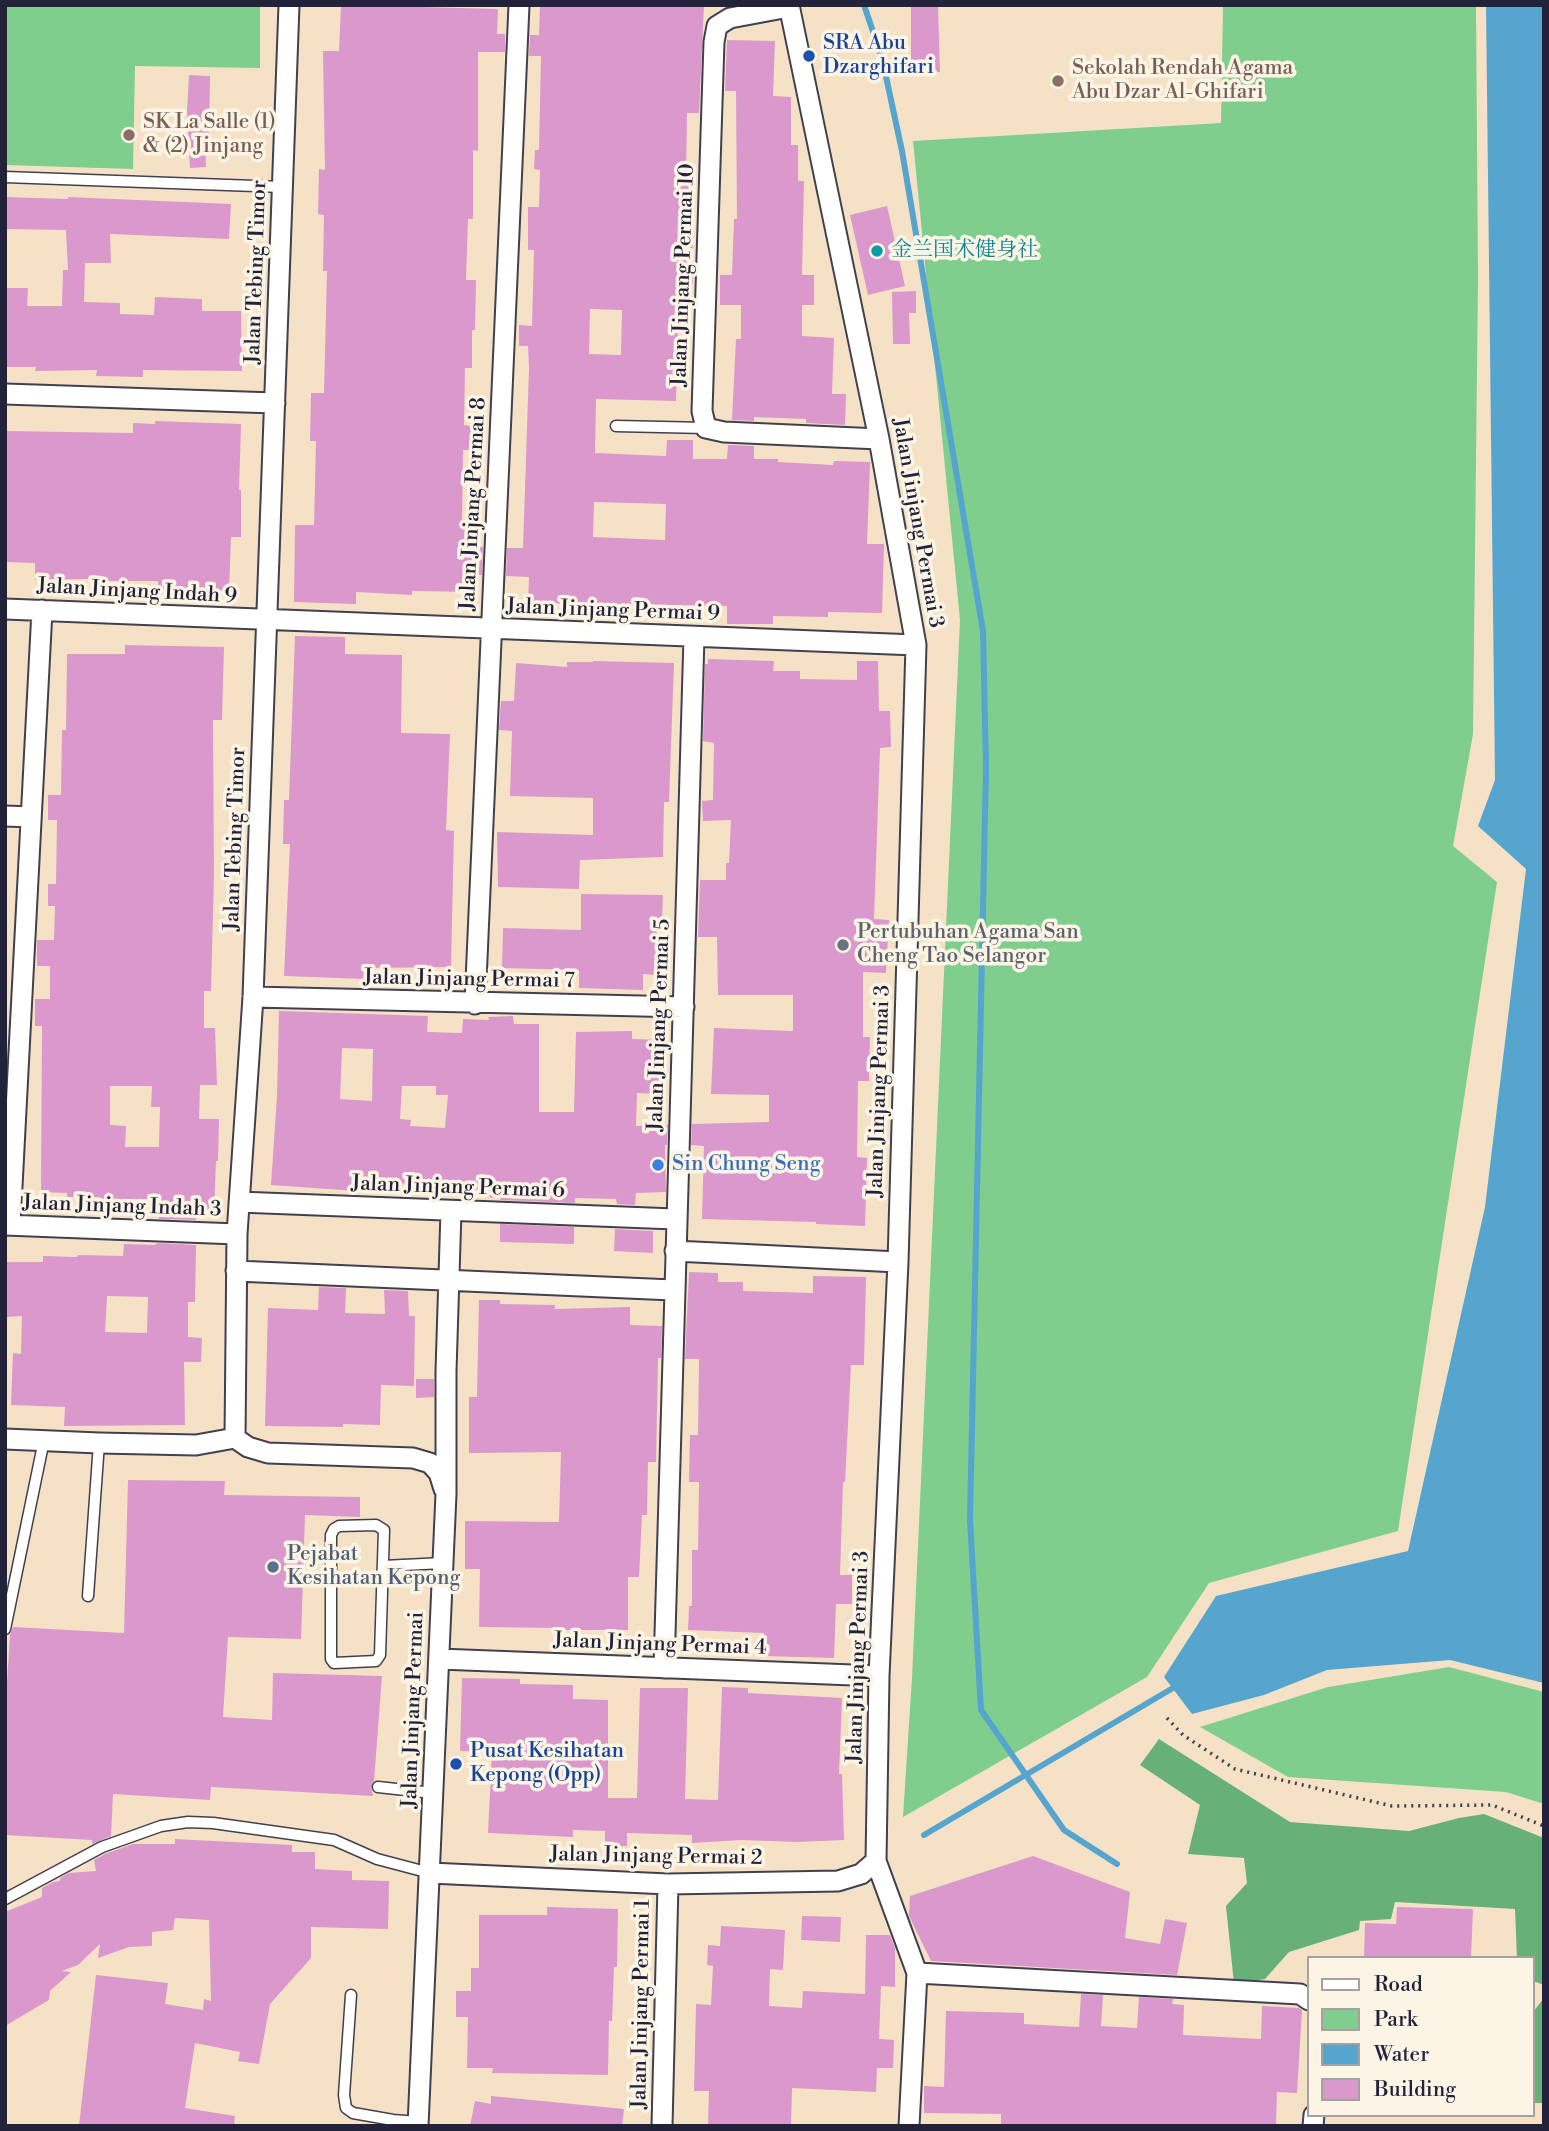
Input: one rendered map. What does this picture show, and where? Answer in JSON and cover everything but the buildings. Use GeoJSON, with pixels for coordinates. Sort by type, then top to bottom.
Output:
{"type":"FeatureCollection","features":[{"type":"Feature","properties":{"kind":"street","name":"Jalan Tebing Timor"},"geometry":{"type":"LineString","coordinates":[[235,1438],[237,1234],[253,997],[289,5]]}},
{"type":"Feature","properties":{"kind":"street","name":"Jalan Jinjang Permai 8"},"geometry":{"type":"LineString","coordinates":[[475,1004],[519,5]]}},
{"type":"Feature","properties":{"kind":"street","name":"Jalan Jinjang Permai 10"},"geometry":{"type":"LineString","coordinates":[[706,428],[702,411],[714,43],[717,26],[730,18],[789,6]]}},
{"type":"Feature","properties":{"kind":"street","name":"Jalan Jinjang Permai 3"},"geometry":{"type":"LineString","coordinates":[[789,6],[879,439],[916,645],[898,1262],[879,1676],[876,1861],[917,1973],[909,2126]]}},
{"type":"Feature","properties":{"kind":"street"},"geometry":{"type":"LineString","coordinates":[[5,394],[275,403]]}},
{"type":"Feature","properties":{"kind":"street"},"geometry":{"type":"LineString","coordinates":[[706,428],[724,432],[879,439]]}},
{"type":"Feature","properties":{"kind":"street","name":"Jalan Jinjang Indah 9"},"geometry":{"type":"LineString","coordinates":[[5,609],[267,621]]}},
{"type":"Feature","properties":{"kind":"street"},"geometry":{"type":"LineString","coordinates":[[8,1225],[13,1016],[31,817],[42,610]]}},
{"type":"Feature","properties":{"kind":"street","name":"Jalan Jinjang Permai 9"},"geometry":{"type":"LineString","coordinates":[[267,621],[916,645]]}},
{"type":"Feature","properties":{"kind":"street","name":"Jalan Jinjang Permai 5"},"geometry":{"type":"LineString","coordinates":[[664,1668],[694,636]]}},
{"type":"Feature","properties":{"kind":"street"},"geometry":{"type":"LineString","coordinates":[[5,816],[31,817]]}},
{"type":"Feature","properties":{"kind":"street","name":"Jalan Jinjang Permai 7"},"geometry":{"type":"LineString","coordinates":[[253,997],[684,1007]]}},
{"type":"Feature","properties":{"kind":"street","name":"Jalan Jinjang Permai 6"},"geometry":{"type":"LineString","coordinates":[[239,1202],[675,1219]]}},
{"type":"Feature","properties":{"kind":"street","name":"Jalan Jinjang Permai"},"geometry":{"type":"LineString","coordinates":[[418,2124],[446,1494],[446,1371],[451,1211]]}},
{"type":"Feature","properties":{"kind":"street","name":"Jalan Jinjang Indah 3"},"geometry":{"type":"LineString","coordinates":[[8,1225],[237,1234]]}},
{"type":"Feature","properties":{"kind":"street"},"geometry":{"type":"LineString","coordinates":[[675,1251],[898,1262]]}},
{"type":"Feature","properties":{"kind":"street"},"geometry":{"type":"LineString","coordinates":[[236,1271],[673,1290]]}},
{"type":"Feature","properties":{"kind":"street"},"geometry":{"type":"LineString","coordinates":[[5,1438],[196,1445],[235,1438],[248,1447],[268,1453],[413,1458],[430,1463],[439,1473],[446,1494]]}},
{"type":"Feature","properties":{"kind":"street","name":"Jalan Jinjang Permai 4"},"geometry":{"type":"LineString","coordinates":[[439,1659],[879,1676]]}},
{"type":"Feature","properties":{"kind":"street","name":"Jalan Jinjang Permai 2"},"geometry":{"type":"LineString","coordinates":[[430,1872],[668,1884],[838,1881],[860,1874],[876,1861]]}},
{"type":"Feature","properties":{"kind":"street","name":"Jalan Jinjang Permai 1"},"geometry":{"type":"LineString","coordinates":[[662,2126],[668,1884]]}},
{"type":"Feature","properties":{"kind":"street"},"geometry":{"type":"LineString","coordinates":[[917,1973],[1300,1994],[1308,1999]]}},
{"type":"Feature","properties":{"kind":"lane"},"geometry":{"type":"LineString","coordinates":[[5,177],[283,187]]}},
{"type":"Feature","properties":{"kind":"lane"},"geometry":{"type":"LineString","coordinates":[[617,426],[706,428]]}},
{"type":"Feature","properties":{"kind":"lane"},"geometry":{"type":"LineString","coordinates":[[5,1629],[44,1439]]}},
{"type":"Feature","properties":{"kind":"lane"},"geometry":{"type":"LineString","coordinates":[[88,1596],[99,1443]]}},
{"type":"Feature","properties":{"kind":"lane"},"geometry":{"type":"LineString","coordinates":[[339,1526],[381,1526],[384,1530],[383,1566],[380,1655],[376,1661],[334,1662],[330,1654],[331,1535],[334,1529],[339,1526]]}},
{"type":"Feature","properties":{"kind":"lane"},"geometry":{"type":"LineString","coordinates":[[383,1566],[443,1563]]}},
{"type":"Feature","properties":{"kind":"lane"},"geometry":{"type":"LineString","coordinates":[[378,1787],[434,1793]]}},
{"type":"Feature","properties":{"kind":"lane"},"geometry":{"type":"LineString","coordinates":[[5,1899],[102,1847],[161,1826],[188,1822],[334,1840],[377,1858],[430,1872]]}},
{"type":"Feature","properties":{"kind":"lane"},"geometry":{"type":"LineString","coordinates":[[351,1995],[344,2095],[346,2108],[354,2113],[418,2124]]}},
{"type":"Feature","properties":{"kind":"path"},"geometry":{"type":"LineString","coordinates":[[1167,1718],[1184,1735],[1235,1769],[1392,1805],[1492,1805],[1544,1826]]}},
{"type":"Feature","properties":{"kind":"green space"},"geometry":{"type":"Polygon","coordinates":[[[5,5],[260,5],[260,68],[135,66],[133,169],[5,165],[5,5]]]}},
{"type":"Feature","properties":{"kind":"green space"},"geometry":{"type":"Polygon","coordinates":[[[1223,5],[1476,5],[1478,278],[1473,734],[1453,846],[1497,882],[1398,1531],[1209,1583],[1147,1677],[903,1817],[912,1678],[960,620],[913,141],[1221,123],[1223,5]]]}},
{"type":"Feature","properties":{"kind":"green space"},"geometry":{"type":"Polygon","coordinates":[[[1449,1667],[1544,1692],[1544,1804],[1506,1792],[1288,1777],[1200,1727],[1328,1687],[1449,1667]]]}},
{"type":"Feature","properties":{"kind":"green space"},"geometry":{"type":"Polygon","coordinates":[[[1159,1739],[1290,1822],[1409,1831],[1484,1814],[1544,1838],[1544,1985],[1535,1982],[1535,1956],[1517,1956],[1515,1909],[1395,1902],[1391,1919],[1360,1921],[1359,1930],[1289,1952],[1265,1979],[1234,1984],[1226,1906],[1247,1883],[1244,1858],[1188,1854],[1200,1805],[1140,1765],[1159,1739]]]}},
{"type":"Feature","properties":{"kind":"green space"},"geometry":{"type":"Polygon","coordinates":[[[1544,1998],[1544,2103],[1535,2103],[1535,2009],[1544,1998]]]}},
{"type":"Feature","properties":{"kind":"water"},"geometry":{"type":"Polygon","coordinates":[[[1486,5],[1544,5],[1544,1683],[1450,1660],[1327,1670],[1264,1695],[1192,1714],[1164,1677],[1216,1596],[1408,1551],[1485,1207],[1526,869],[1478,826],[1495,780],[1486,5]]]}},
{"type":"Feature","properties":{"kind":"waterway"},"geometry":{"type":"LineString","coordinates":[[864,5],[882,58],[902,151],[983,631],[986,768],[970,1520],[981,1710],[1064,1830],[1117,1864]]}},
{"type":"Feature","properties":{"kind":"waterway"},"geometry":{"type":"LineString","coordinates":[[924,1835],[1173,1688]]}},
{"type":"Feature","properties":{"kind":"place","name":"SRA Abu Dzarghifari"},"geometry":{"type":"Point","coordinates":[809,56]}},
{"type":"Feature","properties":{"kind":"place","name":"Sekolah Rendah Agama Abu Dzar Al-Ghifari"},"geometry":{"type":"Point","coordinates":[1058,81]}},
{"type":"Feature","properties":{"kind":"place","name":"SK La Salle (1) & (2) Jinjang"},"geometry":{"type":"Point","coordinates":[129,135]}},
{"type":"Feature","properties":{"kind":"place","name":"金兰国术健身社"},"geometry":{"type":"Point","coordinates":[877,251]}},
{"type":"Feature","properties":{"kind":"place","name":"Pertubuhan Agama San Cheng Tao Selangor"},"geometry":{"type":"Point","coordinates":[843,945]}},
{"type":"Feature","properties":{"kind":"place","name":"Sin Chung Seng"},"geometry":{"type":"Point","coordinates":[658,1165]}},
{"type":"Feature","properties":{"kind":"place","name":"Pejabat Kesihatan Kepong"},"geometry":{"type":"Point","coordinates":[273,1567]}},
{"type":"Feature","properties":{"kind":"place","name":"Pusat Kesihatan Kepong (Opp)"},"geometry":{"type":"Point","coordinates":[456,1764]}}]}
